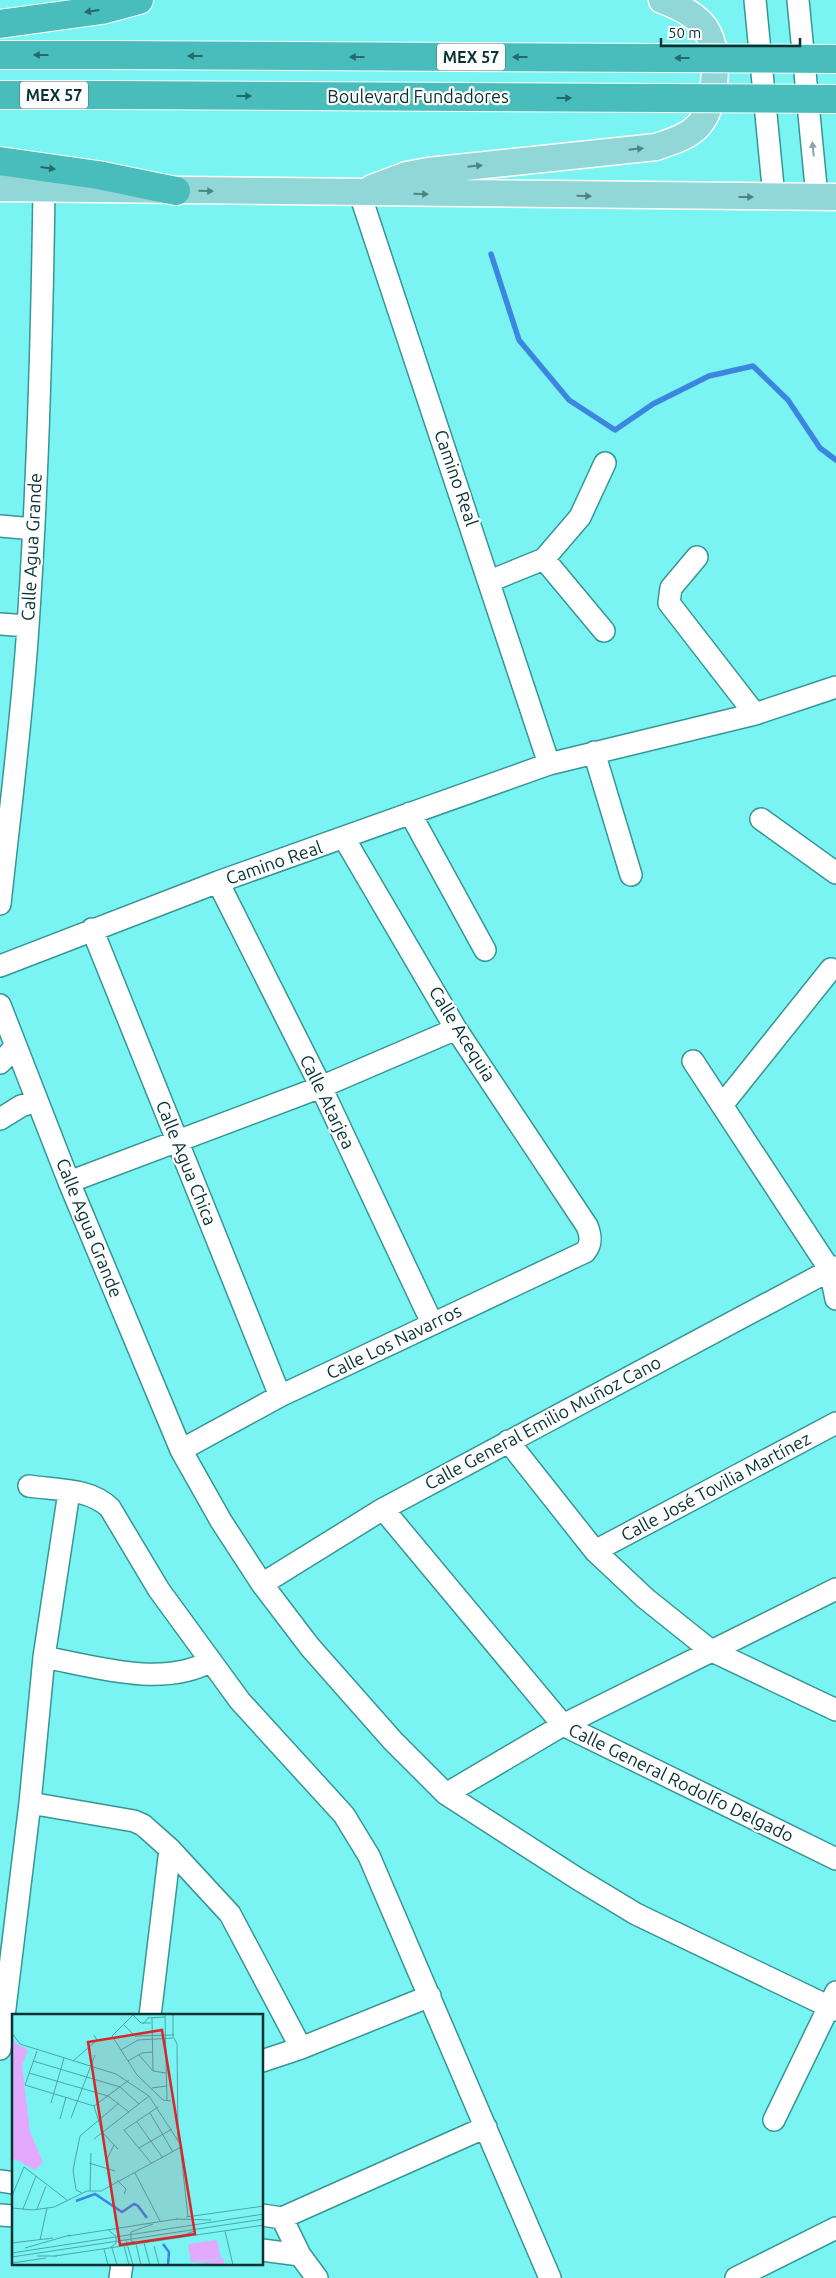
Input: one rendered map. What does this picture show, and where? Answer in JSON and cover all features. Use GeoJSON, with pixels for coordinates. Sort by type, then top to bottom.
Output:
{"type":"FeatureCollection","features":[{"type":"Feature","properties":{"kind":"highway"},"geometry":{"type":"LineString","coordinates":[[0,24],[102,10],[140,0]]}},
{"type":"Feature","properties":{"kind":"highway","name":"MEX 57"},"geometry":{"type":"LineString","coordinates":[[0,55],[836,59]]}},
{"type":"Feature","properties":{"kind":"highway","name":"Boulevard Fundadores"},"geometry":{"type":"LineString","coordinates":[[0,96],[836,99]]}},
{"type":"Feature","properties":{"kind":"highway"},"geometry":{"type":"LineString","coordinates":[[0,161],[98,175],[176,191]]}},
{"type":"Feature","properties":{"kind":"main road"},"geometry":{"type":"LineString","coordinates":[[360,194],[407,175],[656,146],[681,138],[697,128],[709,112],[714,79],[714,57],[708,32],[691,14],[662,0]]}},
{"type":"Feature","properties":{"kind":"main road"},"geometry":{"type":"LineString","coordinates":[[0,188],[360,194],[827,197]]}},
{"type":"Feature","properties":{"kind":"street"},"geometry":{"type":"LineString","coordinates":[[755,0],[774,197]]}},
{"type":"Feature","properties":{"kind":"street"},"geometry":{"type":"LineString","coordinates":[[798,0],[827,197]]}},
{"type":"Feature","properties":{"kind":"street","name":"Calle Agua Grande"},"geometry":{"type":"LineString","coordinates":[[0,904],[20,732],[34,529],[44,189]]}},
{"type":"Feature","properties":{"kind":"street","name":"Camino Real"},"geometry":{"type":"LineString","coordinates":[[360,194],[490,581],[549,764]]}},
{"type":"Feature","properties":{"kind":"street"},"geometry":{"type":"LineString","coordinates":[[490,581],[544,559],[580,517],[605,463]]}},
{"type":"Feature","properties":{"kind":"street"},"geometry":{"type":"LineString","coordinates":[[0,526],[34,529]]}},
{"type":"Feature","properties":{"kind":"street"},"geometry":{"type":"LineString","coordinates":[[698,557],[671,588],[669,603],[755,714]]}},
{"type":"Feature","properties":{"kind":"street"},"geometry":{"type":"LineString","coordinates":[[544,559],[604,631]]}},
{"type":"Feature","properties":{"kind":"street"},"geometry":{"type":"LineString","coordinates":[[0,624],[28,626]]}},
{"type":"Feature","properties":{"kind":"street","name":"Camino Real"},"geometry":{"type":"LineString","coordinates":[[0,966],[218,882],[549,764],[755,714],[836,687]]}},
{"type":"Feature","properties":{"kind":"street"},"geometry":{"type":"LineString","coordinates":[[594,752],[631,875]]}},
{"type":"Feature","properties":{"kind":"street"},"geometry":{"type":"LineString","coordinates":[[410,813],[485,950]]}},
{"type":"Feature","properties":{"kind":"street"},"geometry":{"type":"LineString","coordinates":[[761,819],[836,874]]}},
{"type":"Feature","properties":{"kind":"street","name":"Calle Acequia"},"geometry":{"type":"LineString","coordinates":[[344,838],[456,1029],[587,1226]]}},
{"type":"Feature","properties":{"kind":"street","name":"Calle Atarjea"},"geometry":{"type":"LineString","coordinates":[[218,882],[321,1086],[432,1323]]}},
{"type":"Feature","properties":{"kind":"street","name":"Calle Agua Chica"},"geometry":{"type":"LineString","coordinates":[[92,929],[280,1396]]}},
{"type":"Feature","properties":{"kind":"street"},"geometry":{"type":"LineString","coordinates":[[723,1104],[831,969]]}},
{"type":"Feature","properties":{"kind":"street","name":"Calle Agua Grande"},"geometry":{"type":"LineString","coordinates":[[0,1004],[69,1182],[181,1450],[220,1522],[262,1584],[310,1647],[393,1742],[446,1794],[636,1914],[833,2003]]}},
{"type":"Feature","properties":{"kind":"street"},"geometry":{"type":"LineString","coordinates":[[69,1182],[321,1086],[456,1029]]}},
{"type":"Feature","properties":{"kind":"street"},"geometry":{"type":"LineString","coordinates":[[0,1063],[16,1046]]}},
{"type":"Feature","properties":{"kind":"street"},"geometry":{"type":"LineString","coordinates":[[693,1061],[833,1268],[836,1299]]}},
{"type":"Feature","properties":{"kind":"street"},"geometry":{"type":"LineString","coordinates":[[0,1118],[21,1106],[38,1100]]}},
{"type":"Feature","properties":{"kind":"street","name":"Calle Los Navarros"},"geometry":{"type":"LineString","coordinates":[[181,1450],[280,1396],[585,1252],[590,1240],[587,1226]]}},
{"type":"Feature","properties":{"kind":"street","name":"Calle General Emilio Muñoz Cano"},"geometry":{"type":"LineString","coordinates":[[262,1584],[383,1509],[833,1268]]}},
{"type":"Feature","properties":{"kind":"street","name":"Calle José Tovilia Martínez"},"geometry":{"type":"LineString","coordinates":[[595,1551],[836,1424]]}},
{"type":"Feature","properties":{"kind":"street"},"geometry":{"type":"LineString","coordinates":[[508,1441],[595,1551],[621,1577],[710,1650],[836,1710]]}},
{"type":"Feature","properties":{"kind":"street"},"geometry":{"type":"LineString","coordinates":[[28,1486],[96,1497],[110,1508],[159,1590],[240,1701],[344,1815],[354,1829],[369,1856],[550,2278]]}},
{"type":"Feature","properties":{"kind":"street"},"geometry":{"type":"LineString","coordinates":[[0,2049],[30,1803],[44,1657],[69,1492]]}},
{"type":"Feature","properties":{"kind":"street","name":"Calle General Rodolfo Delgado"},"geometry":{"type":"LineString","coordinates":[[383,1509],[563,1725],[836,1859]]}},
{"type":"Feature","properties":{"kind":"street"},"geometry":{"type":"LineString","coordinates":[[446,1794],[563,1725],[836,1588]]}},
{"type":"Feature","properties":{"kind":"street"},"geometry":{"type":"LineString","coordinates":[[44,1657],[104,1668],[158,1675],[178,1674],[196,1669],[212,1661]]}},
{"type":"Feature","properties":{"kind":"street"},"geometry":{"type":"LineString","coordinates":[[30,1803],[134,1821],[143,1825],[170,1849],[230,1914],[301,2048]]}},
{"type":"Feature","properties":{"kind":"street"},"geometry":{"type":"LineString","coordinates":[[150,2014],[170,1849]]}},
{"type":"Feature","properties":{"kind":"street"},"geometry":{"type":"LineString","coordinates":[[264,2060],[301,2048],[430,1996]]}},
{"type":"Feature","properties":{"kind":"street"},"geometry":{"type":"LineString","coordinates":[[774,2120],[833,2003]]}},
{"type":"Feature","properties":{"kind":"street"},"geometry":{"type":"LineString","coordinates":[[317,2278],[272,2216],[486,2126]]}},
{"type":"Feature","properties":{"kind":"street"},"geometry":{"type":"LineString","coordinates":[[736,2278],[836,2228]]}},
{"type":"Feature","properties":{"kind":"street"},"geometry":{"type":"LineString","coordinates":[[264,2250],[300,2255]]}},
{"type":"Feature","properties":{"kind":"waterway"},"geometry":{"type":"LineString","coordinates":[[491,254],[519,340],[569,400],[615,430],[653,404],[709,376],[753,366],[788,400],[820,448],[836,460]]}}]}
